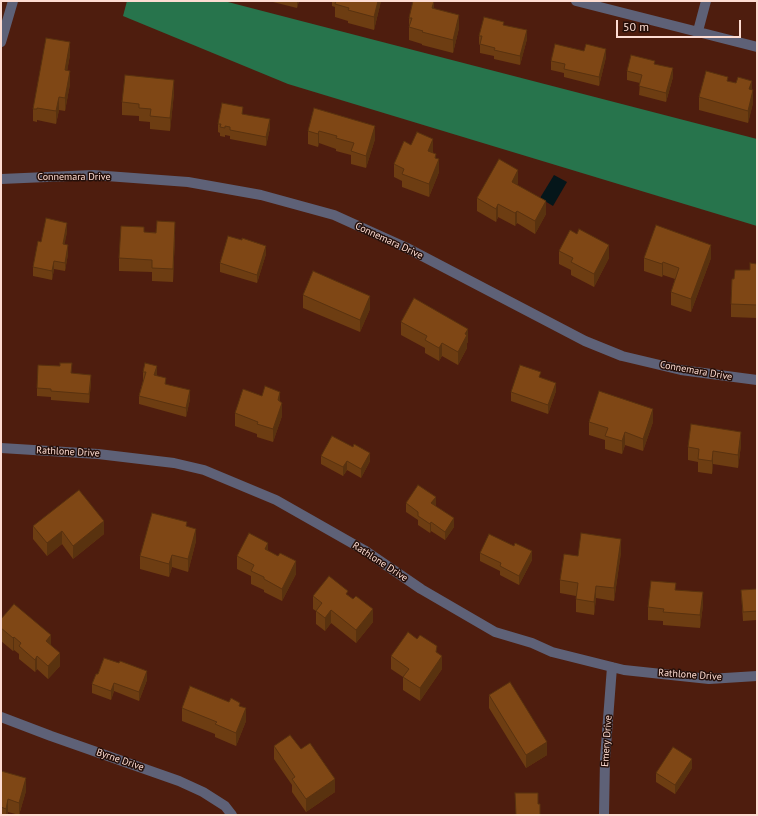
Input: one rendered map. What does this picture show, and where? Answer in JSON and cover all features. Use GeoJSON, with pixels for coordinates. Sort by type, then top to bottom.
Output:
{"type":"FeatureCollection","features":[{"type":"Feature","properties":{"kind":"street"},"geometry":{"type":"LineString","coordinates":[[1,42],[13,1]]}},
{"type":"Feature","properties":{"kind":"street"},"geometry":{"type":"LineString","coordinates":[[576,1],[757,47]]}},
{"type":"Feature","properties":{"kind":"street"},"geometry":{"type":"LineString","coordinates":[[698,31],[706,1]]}},
{"type":"Feature","properties":{"kind":"street","name":"Connemara Drive"},"geometry":{"type":"LineString","coordinates":[[1,179],[93,175],[188,182],[261,195],[334,216],[407,248],[586,341],[622,356],[681,370],[757,380]]}},
{"type":"Feature","properties":{"kind":"street","name":"Rathlone Drive"},"geometry":{"type":"LineString","coordinates":[[1,448],[98,454],[174,463],[204,470],[276,500],[364,550],[421,589],[495,632],[532,643],[552,652],[624,670],[709,679],[757,676]]}},
{"type":"Feature","properties":{"kind":"street","name":"Emery Drive"},"geometry":{"type":"LineString","coordinates":[[604,815],[612,667]]}},
{"type":"Feature","properties":{"kind":"street","name":"Byrne Drive"},"geometry":{"type":"LineString","coordinates":[[1,717],[180,781],[203,792],[225,806],[232,815]]}},
{"type":"Feature","properties":{"kind":"green space"},"geometry":{"type":"Polygon","coordinates":[[[127,1],[224,1],[757,139],[757,226],[288,84],[123,16],[127,1]]]}},
{"type":"Feature","properties":{"kind":"shaded area"},"geometry":{"type":"Polygon","coordinates":[[[554,175],[567,182],[553,206],[540,198],[554,175]]]}},
{"type":"Feature","properties":{"kind":"building"},"geometry":{"type":"Polygon","coordinates":[[[336,1],[378,1],[374,17],[348,10],[349,8],[335,4],[336,1]]]}},
{"type":"Feature","properties":{"kind":"building"},"geometry":{"type":"Polygon","coordinates":[[[413,1],[434,1],[432,8],[459,15],[453,40],[409,27],[412,18],[409,18],[413,1]]]}},
{"type":"Feature","properties":{"kind":"building"},"geometry":{"type":"Polygon","coordinates":[[[484,17],[504,22],[503,25],[527,30],[520,56],[494,50],[495,48],[480,44],[482,36],[479,36],[484,17]]]}},
{"type":"Feature","properties":{"kind":"building"},"geometry":{"type":"Polygon","coordinates":[[[46,38],[70,42],[65,70],[70,71],[65,98],[59,97],[56,111],[37,108],[33,109],[46,38]]]}},
{"type":"Feature","properties":{"kind":"building"},"geometry":{"type":"Polygon","coordinates":[[[555,44],[584,51],[586,44],[606,49],[599,77],[564,69],[565,64],[551,61],[555,44]]]}},
{"type":"Feature","properties":{"kind":"building"},"geometry":{"type":"Polygon","coordinates":[[[631,55],[655,61],[654,64],[673,68],[666,93],[639,86],[642,75],[627,71],[631,55]]]}},
{"type":"Feature","properties":{"kind":"building"},"geometry":{"type":"Polygon","coordinates":[[[706,71],[728,77],[727,81],[736,83],[738,77],[752,81],[749,89],[753,90],[748,111],[699,97],[706,71]]]}},
{"type":"Feature","properties":{"kind":"building"},"geometry":{"type":"Polygon","coordinates":[[[125,75],[174,80],[170,118],[150,116],[151,109],[139,108],[139,104],[122,102],[125,75]]]}},
{"type":"Feature","properties":{"kind":"building"},"geometry":{"type":"Polygon","coordinates":[[[222,103],[243,107],[242,114],[270,119],[266,137],[230,130],[230,127],[220,127],[221,124],[218,124],[222,103]]]}},
{"type":"Feature","properties":{"kind":"building"},"geometry":{"type":"Polygon","coordinates":[[[314,108],[375,126],[366,156],[351,151],[354,143],[319,131],[318,134],[308,131],[314,108]]]}},
{"type":"Feature","properties":{"kind":"building"},"geometry":{"type":"Polygon","coordinates":[[[417,132],[433,139],[428,151],[436,154],[435,158],[439,159],[429,184],[402,174],[404,169],[394,164],[404,141],[411,145],[417,132]]]}},
{"type":"Feature","properties":{"kind":"building"},"geometry":{"type":"Polygon","coordinates":[[[499,159],[518,170],[512,182],[546,201],[535,221],[517,211],[515,213],[498,204],[496,209],[477,198],[499,159]]]}},
{"type":"Feature","properties":{"kind":"building"},"geometry":{"type":"Polygon","coordinates":[[[46,218],[67,223],[63,244],[68,245],[65,263],[54,261],[52,271],[33,267],[38,241],[41,242],[46,218]]]}},
{"type":"Feature","properties":{"kind":"building"},"geometry":{"type":"Polygon","coordinates":[[[157,221],[175,222],[173,269],[152,268],[152,260],[119,258],[121,226],[144,227],[144,232],[156,233],[157,221]]]}},
{"type":"Feature","properties":{"kind":"building"},"geometry":{"type":"Polygon","coordinates":[[[656,225],[711,245],[691,299],[671,292],[679,268],[663,262],[662,264],[644,258],[656,225]]]}},
{"type":"Feature","properties":{"kind":"building"},"geometry":{"type":"Polygon","coordinates":[[[579,229],[609,245],[594,274],[571,262],[573,258],[559,251],[570,230],[577,234],[579,229]]]}},
{"type":"Feature","properties":{"kind":"building"},"geometry":{"type":"Polygon","coordinates":[[[228,236],[242,240],[242,238],[266,246],[257,275],[220,263],[228,236]]]}},
{"type":"Feature","properties":{"kind":"building"},"geometry":{"type":"Polygon","coordinates":[[[750,263],[757,264],[757,305],[731,304],[732,279],[734,279],[735,270],[750,270],[750,263]]]}},
{"type":"Feature","properties":{"kind":"building"},"geometry":{"type":"Polygon","coordinates":[[[313,271],[370,296],[360,320],[303,295],[313,271]]]}},
{"type":"Feature","properties":{"kind":"building"},"geometry":{"type":"Polygon","coordinates":[[[414,298],[468,329],[465,334],[467,335],[458,352],[442,343],[439,348],[425,340],[427,336],[401,322],[414,298]]]}},
{"type":"Feature","properties":{"kind":"building"},"geometry":{"type":"Polygon","coordinates":[[[60,363],[72,363],[71,373],[91,375],[89,394],[51,391],[51,389],[37,388],[38,365],[60,366],[60,363]]]}},
{"type":"Feature","properties":{"kind":"building"},"geometry":{"type":"Polygon","coordinates":[[[145,363],[157,366],[154,375],[166,378],[165,384],[190,390],[186,408],[139,396],[146,372],[143,372],[145,363]]]}},
{"type":"Feature","properties":{"kind":"building"},"geometry":{"type":"Polygon","coordinates":[[[520,365],[541,372],[539,377],[556,383],[548,405],[511,392],[520,365]]]}},
{"type":"Feature","properties":{"kind":"building"},"geometry":{"type":"Polygon","coordinates":[[[265,386],[280,392],[278,400],[282,403],[273,429],[257,424],[258,422],[235,413],[243,389],[262,396],[265,386]]]}},
{"type":"Feature","properties":{"kind":"building"},"geometry":{"type":"Polygon","coordinates":[[[599,391],[653,409],[643,439],[625,432],[622,441],[605,436],[608,428],[589,422],[599,391]]]}},
{"type":"Feature","properties":{"kind":"building"},"geometry":{"type":"Polygon","coordinates":[[[691,424],[741,432],[738,455],[713,451],[712,461],[698,459],[699,449],[688,447],[691,424]]]}},
{"type":"Feature","properties":{"kind":"building"},"geometry":{"type":"Polygon","coordinates":[[[332,436],[353,447],[354,444],[370,453],[361,469],[347,461],[343,467],[321,456],[332,436]]]}},
{"type":"Feature","properties":{"kind":"building"},"geometry":{"type":"Polygon","coordinates":[[[418,485],[436,497],[431,503],[454,518],[445,532],[431,522],[430,524],[418,516],[418,512],[406,503],[418,485]]]}},
{"type":"Feature","properties":{"kind":"building"},"geometry":{"type":"Polygon","coordinates":[[[79,490],[104,521],[73,546],[62,531],[47,543],[33,526],[79,490]]]}},
{"type":"Feature","properties":{"kind":"building"},"geometry":{"type":"Polygon","coordinates":[[[152,513],[187,522],[186,526],[196,529],[188,559],[172,555],[169,564],[140,556],[152,513]]]}},
{"type":"Feature","properties":{"kind":"building"},"geometry":{"type":"Polygon","coordinates":[[[249,533],[268,543],[265,549],[278,556],[280,553],[296,561],[282,589],[264,579],[264,577],[251,571],[254,565],[237,556],[249,533]]]}},
{"type":"Feature","properties":{"kind":"building"},"geometry":{"type":"Polygon","coordinates":[[[581,533],[621,539],[614,588],[596,586],[594,602],[576,599],[578,583],[560,580],[564,554],[578,556],[581,533]]]}},
{"type":"Feature","properties":{"kind":"building"},"geometry":{"type":"Polygon","coordinates":[[[489,534],[514,546],[515,543],[532,551],[519,576],[500,566],[501,563],[480,553],[489,534]]]}},
{"type":"Feature","properties":{"kind":"building"},"geometry":{"type":"Polygon","coordinates":[[[329,576],[348,591],[346,594],[353,599],[356,596],[373,609],[356,630],[331,610],[325,618],[316,611],[322,603],[313,596],[329,576]]]}},
{"type":"Feature","properties":{"kind":"building"},"geometry":{"type":"Polygon","coordinates":[[[651,581],[676,583],[675,590],[703,592],[700,615],[663,612],[664,609],[648,607],[651,581]]]}},
{"type":"Feature","properties":{"kind":"building"},"geometry":{"type":"Polygon","coordinates":[[[757,589],[757,611],[743,612],[741,590],[757,589]]]}},
{"type":"Feature","properties":{"kind":"building"},"geometry":{"type":"Polygon","coordinates":[[[14,604],[51,635],[46,641],[60,653],[48,666],[37,656],[35,660],[19,646],[21,643],[1,628],[1,619],[14,604]]]}},
{"type":"Feature","properties":{"kind":"building"},"geometry":{"type":"Polygon","coordinates":[[[408,632],[417,639],[420,635],[437,646],[436,652],[442,656],[420,688],[403,677],[409,669],[391,656],[408,632]]]}},
{"type":"Feature","properties":{"kind":"building"},"geometry":{"type":"Polygon","coordinates":[[[104,658],[119,663],[120,661],[147,671],[139,692],[114,683],[111,691],[92,684],[96,674],[98,674],[104,658]]]}},
{"type":"Feature","properties":{"kind":"building"},"geometry":{"type":"Polygon","coordinates":[[[510,682],[547,742],[526,755],[489,695],[510,682]]]}},
{"type":"Feature","properties":{"kind":"building"},"geometry":{"type":"Polygon","coordinates":[[[190,686],[229,702],[231,698],[240,703],[239,706],[246,708],[236,733],[215,724],[217,722],[182,708],[190,686]]]}},
{"type":"Feature","properties":{"kind":"building"},"geometry":{"type":"Polygon","coordinates":[[[290,735],[301,749],[310,743],[335,779],[306,799],[292,779],[295,777],[274,746],[290,735]]]}},
{"type":"Feature","properties":{"kind":"building"},"geometry":{"type":"Polygon","coordinates":[[[673,747],[692,759],[675,785],[656,773],[673,747]]]}},
{"type":"Feature","properties":{"kind":"building"},"geometry":{"type":"Polygon","coordinates":[[[1,771],[26,778],[19,803],[8,799],[6,809],[1,807],[1,771]]]}},
{"type":"Feature","properties":{"kind":"building"},"geometry":{"type":"Polygon","coordinates":[[[515,793],[538,793],[540,815],[516,815],[515,793]]]}}]}
